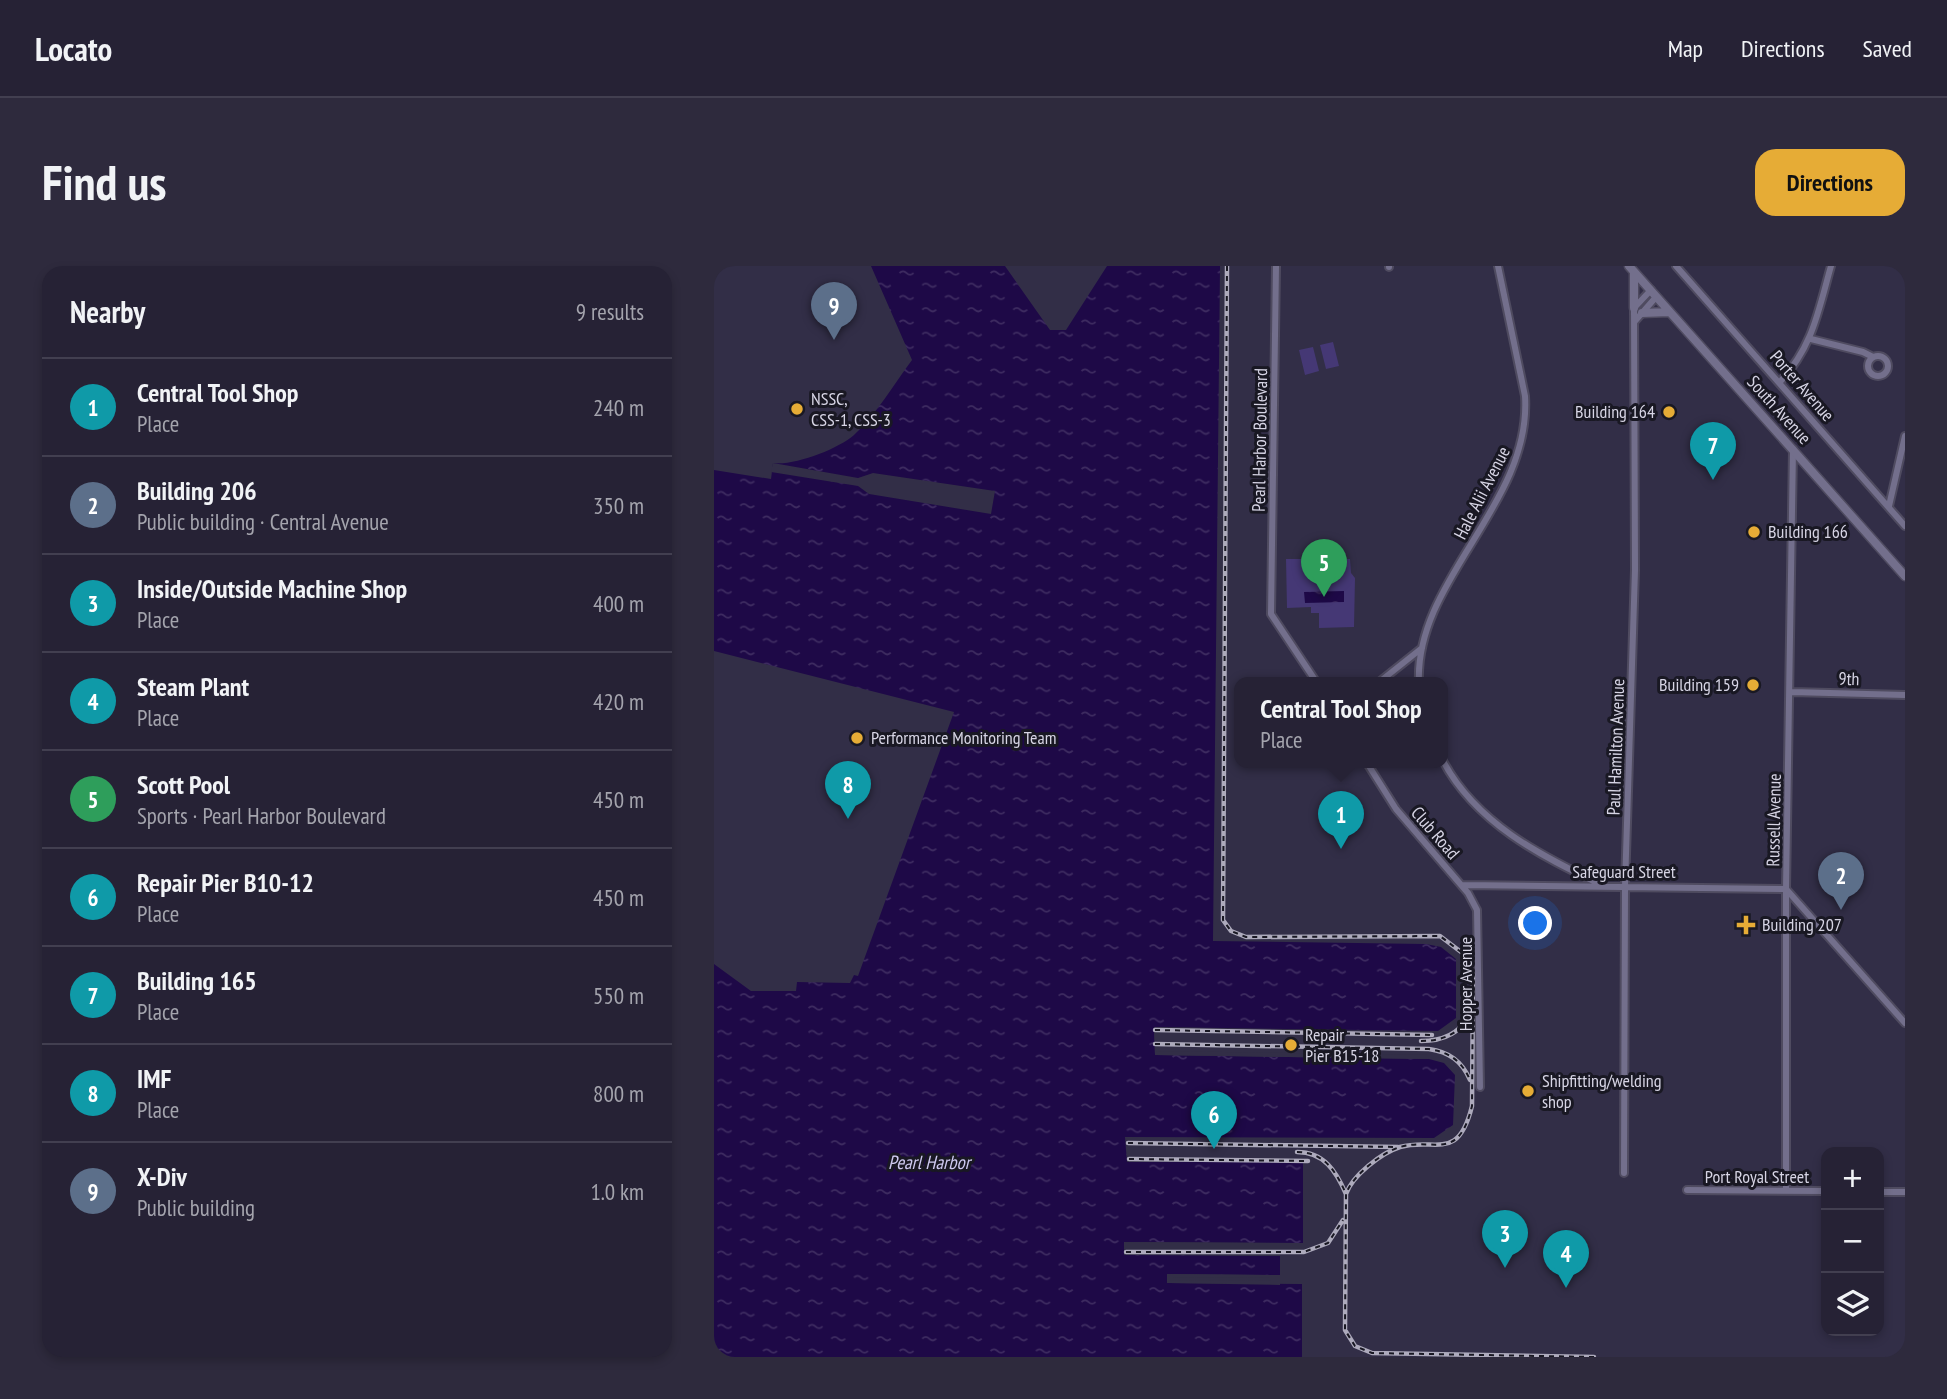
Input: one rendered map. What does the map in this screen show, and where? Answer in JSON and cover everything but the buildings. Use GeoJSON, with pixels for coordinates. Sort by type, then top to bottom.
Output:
{"type":"FeatureCollection","features":[{"type":"Feature","properties":{"kind":"street","name":"Pearl Harbor Boulevard"},"geometry":{"type":"LineString","coordinates":[[1276,266],[1271,614],[1313,677]]}},
{"type":"Feature","properties":{"kind":"street","name":"Hale Alii Avenue"},"geometry":{"type":"LineString","coordinates":[[1420,677],[1422,648],[1435,611],[1521,452],[1527,416],[1525,396],[1498,266]]}},
{"type":"Feature","properties":{"kind":"street","name":"Porter Avenue"},"geometry":{"type":"LineString","coordinates":[[1676,266],[1905,526]]}},
{"type":"Feature","properties":{"kind":"street"},"geometry":{"type":"LineString","coordinates":[[1780,383],[1800,359],[1811,339],[1830,266]]}},
{"type":"Feature","properties":{"kind":"street"},"geometry":{"type":"LineString","coordinates":[[1631,269],[1638,311]]}},
{"type":"Feature","properties":{"kind":"street","name":"South Avenue"},"geometry":{"type":"LineString","coordinates":[[1631,269],[1905,576]]}},
{"type":"Feature","properties":{"kind":"street"},"geometry":{"type":"LineString","coordinates":[[1638,311],[1653,294]]}},
{"type":"Feature","properties":{"kind":"street"},"geometry":{"type":"LineString","coordinates":[[1638,311],[1669,312]]}},
{"type":"Feature","properties":{"kind":"street","name":"Paul Hamilton Avenue"},"geometry":{"type":"LineString","coordinates":[[1624,1173],[1625,886],[1635,570],[1635,321],[1638,311]]}},
{"type":"Feature","properties":{"kind":"street"},"geometry":{"type":"LineString","coordinates":[[1811,339],[1873,357]]}},
{"type":"Feature","properties":{"kind":"street"},"geometry":{"type":"LineString","coordinates":[[1889,506],[1905,436]]}},
{"type":"Feature","properties":{"kind":"street","name":"Russell Avenue"},"geometry":{"type":"LineString","coordinates":[[1786,1191],[1786,889],[1793,449]]}},
{"type":"Feature","properties":{"kind":"street"},"geometry":{"type":"LineString","coordinates":[[1386,677],[1422,648]]}},
{"type":"Feature","properties":{"kind":"street","name":"9th"},"geometry":{"type":"LineString","coordinates":[[1791,692],[1905,695]]}},
{"type":"Feature","properties":{"kind":"street"},"geometry":{"type":"LineString","coordinates":[[1448,767],[1471,800],[1501,828],[1534,851],[1604,886]]}},
{"type":"Feature","properties":{"kind":"street","name":"Club Road"},"geometry":{"type":"LineString","coordinates":[[1370,768],[1417,836],[1462,885]]}},
{"type":"Feature","properties":{"kind":"street","name":"Safeguard Street"},"geometry":{"type":"LineString","coordinates":[[1462,885],[1786,889]]}},
{"type":"Feature","properties":{"kind":"street","name":"Hopper Avenue"},"geometry":{"type":"LineString","coordinates":[[1462,885],[1473,901],[1480,919],[1480,1087]]}},
{"type":"Feature","properties":{"kind":"street"},"geometry":{"type":"LineString","coordinates":[[1786,889],[1905,1023]]}},
{"type":"Feature","properties":{"kind":"street","name":"Port Royal Street"},"geometry":{"type":"LineString","coordinates":[[1687,1190],[1821,1191]]}},
{"type":"Feature","properties":{"kind":"street"},"geometry":{"type":"LineString","coordinates":[[1884,1192],[1905,1192]]}},
{"type":"Feature","properties":{"kind":"shaded area"},"geometry":{"type":"Polygon","coordinates":[[[1333,342],[1339,366],[1326,369],[1320,345],[1333,342]]]}},
{"type":"Feature","properties":{"kind":"shaded area"},"geometry":{"type":"Polygon","coordinates":[[[1313,347],[1319,371],[1305,375],[1299,350],[1313,347]]]}},
{"type":"Feature","properties":{"kind":"shaded area"},"geometry":{"type":"Polygon","coordinates":[[[1286,559],[1350,559],[1351,573],[1355,578],[1354,627],[1319,628],[1319,613],[1311,613],[1311,607],[1287,608],[1286,559]]]}},
{"type":"Feature","properties":{"kind":"water","name":"Pearl Harbor"},"geometry":{"type":"Polygon","coordinates":[[[871,266],[1005,266],[1050,330],[1066,330],[1107,266],[1220,266],[1213,941],[1426,944],[1441,947],[1456,959],[1456,1018],[1438,1031],[1154,1027],[1155,1055],[1429,1059],[1444,1063],[1455,1075],[1453,1125],[1434,1138],[1125,1137],[1127,1162],[1303,1162],[1303,1243],[1124,1242],[1124,1254],[1280,1256],[1280,1275],[1167,1274],[1167,1283],[1302,1284],[1302,1357],[714,1357],[714,964],[751,991],[796,991],[797,982],[850,983],[854,975],[858,976],[954,712],[714,651],[714,470],[771,479],[773,463],[804,459],[838,446],[854,435],[870,418],[912,360],[871,266]]]}},
{"type":"Feature","properties":{"kind":"water"},"geometry":{"type":"Polygon","coordinates":[[[1344,591],[1344,602],[1305,603],[1304,592],[1344,591]]]}},
{"type":"Feature","properties":{"kind":"pier"},"geometry":{"type":"Polygon","coordinates":[[[773,463],[858,478],[873,473],[995,491],[991,514],[869,494],[858,486],[771,472],[773,463]]]}},
{"type":"Feature","properties":{"kind":"pier"},"geometry":{"type":"Polygon","coordinates":[[[1154,1027],[1429,1032],[1429,1035],[1156,1031],[1156,1051],[1429,1055],[1429,1059],[1155,1055],[1154,1027]]]}},
{"type":"Feature","properties":{"kind":"pier"},"geometry":{"type":"Polygon","coordinates":[[[1124,1242],[1280,1243],[1280,1246],[1127,1246],[1127,1251],[1280,1252],[1280,1256],[1124,1255],[1124,1242]]]}},
{"type":"Feature","properties":{"kind":"pier"},"geometry":{"type":"Polygon","coordinates":[[[1167,1274],[1280,1275],[1280,1278],[1170,1277],[1170,1280],[1280,1281],[1280,1285],[1167,1283],[1167,1274]]]}},
{"type":"Feature","properties":{"kind":"railway"},"geometry":{"type":"LineString","coordinates":[[1227,266],[1223,920],[1231,931],[1246,937],[1440,936],[1465,955],[1473,974],[1472,1106],[1460,1135],[1444,1144],[1400,1147],[1384,1154],[1354,1180],[1346,1194],[1345,1330],[1355,1346],[1372,1353],[1594,1357]]}},
{"type":"Feature","properties":{"kind":"railway"},"geometry":{"type":"LineString","coordinates":[[1421,1041],[1451,1034],[1463,1025],[1471,1011]]}},
{"type":"Feature","properties":{"kind":"railway"},"geometry":{"type":"LineString","coordinates":[[1155,1030],[1432,1035]]}},
{"type":"Feature","properties":{"kind":"railway"},"geometry":{"type":"LineString","coordinates":[[1155,1044],[1429,1049],[1443,1052],[1454,1059],[1470,1080]]}},
{"type":"Feature","properties":{"kind":"railway"},"geometry":{"type":"LineString","coordinates":[[1128,1143],[1398,1147]]}},
{"type":"Feature","properties":{"kind":"railway"},"geometry":{"type":"LineString","coordinates":[[1297,1152],[1315,1155],[1328,1164],[1346,1194]]}},
{"type":"Feature","properties":{"kind":"railway"},"geometry":{"type":"LineString","coordinates":[[1129,1159],[1308,1161]]}},
{"type":"Feature","properties":{"kind":"railway"},"geometry":{"type":"LineString","coordinates":[[1126,1252],[1304,1252],[1328,1243],[1343,1220]]}},
{"type":"Feature","properties":{"kind":"place","name":"X-Div"},"geometry":{"type":"Point","coordinates":[834,340]}},
{"type":"Feature","properties":{"kind":"place","name":"NSSC, CSS-1, CSS-3"},"geometry":{"type":"Point","coordinates":[797,409]}},
{"type":"Feature","properties":{"kind":"place","name":"Building 164"},"geometry":{"type":"Point","coordinates":[1669,412]}},
{"type":"Feature","properties":{"kind":"place","name":"Building 165"},"geometry":{"type":"Point","coordinates":[1713,480]}},
{"type":"Feature","properties":{"kind":"place","name":"Building 166"},"geometry":{"type":"Point","coordinates":[1754,532]}},
{"type":"Feature","properties":{"kind":"place","name":"Scott Pool"},"geometry":{"type":"Point","coordinates":[1324,597]}},
{"type":"Feature","properties":{"kind":"place","name":"Building 159"},"geometry":{"type":"Point","coordinates":[1753,685]}},
{"type":"Feature","properties":{"kind":"place","name":"Performance Monitoring Team"},"geometry":{"type":"Point","coordinates":[857,738]}},
{"type":"Feature","properties":{"kind":"place","name":"IMF"},"geometry":{"type":"Point","coordinates":[848,819]}},
{"type":"Feature","properties":{"kind":"place","name":"Central Tool Shop"},"geometry":{"type":"Point","coordinates":[1341,849]}},
{"type":"Feature","properties":{"kind":"place","name":"Building 206"},"geometry":{"type":"Point","coordinates":[1841,910]}},
{"type":"Feature","properties":{"kind":"place","name":"Building 207"},"geometry":{"type":"Point","coordinates":[1746,925]}},
{"type":"Feature","properties":{"kind":"place","name":"Repair Pier B15-18"},"geometry":{"type":"Point","coordinates":[1291,1045]}},
{"type":"Feature","properties":{"kind":"place","name":"Shipfitting/welding shop"},"geometry":{"type":"Point","coordinates":[1528,1091]}},
{"type":"Feature","properties":{"kind":"place","name":"Repair Pier B10-12"},"geometry":{"type":"Point","coordinates":[1214,1149]}},
{"type":"Feature","properties":{"kind":"place","name":"Inside/Outside Machine Shop"},"geometry":{"type":"Point","coordinates":[1505,1268]}},
{"type":"Feature","properties":{"kind":"place","name":"Steam Plant"},"geometry":{"type":"Point","coordinates":[1566,1288]}}]}
